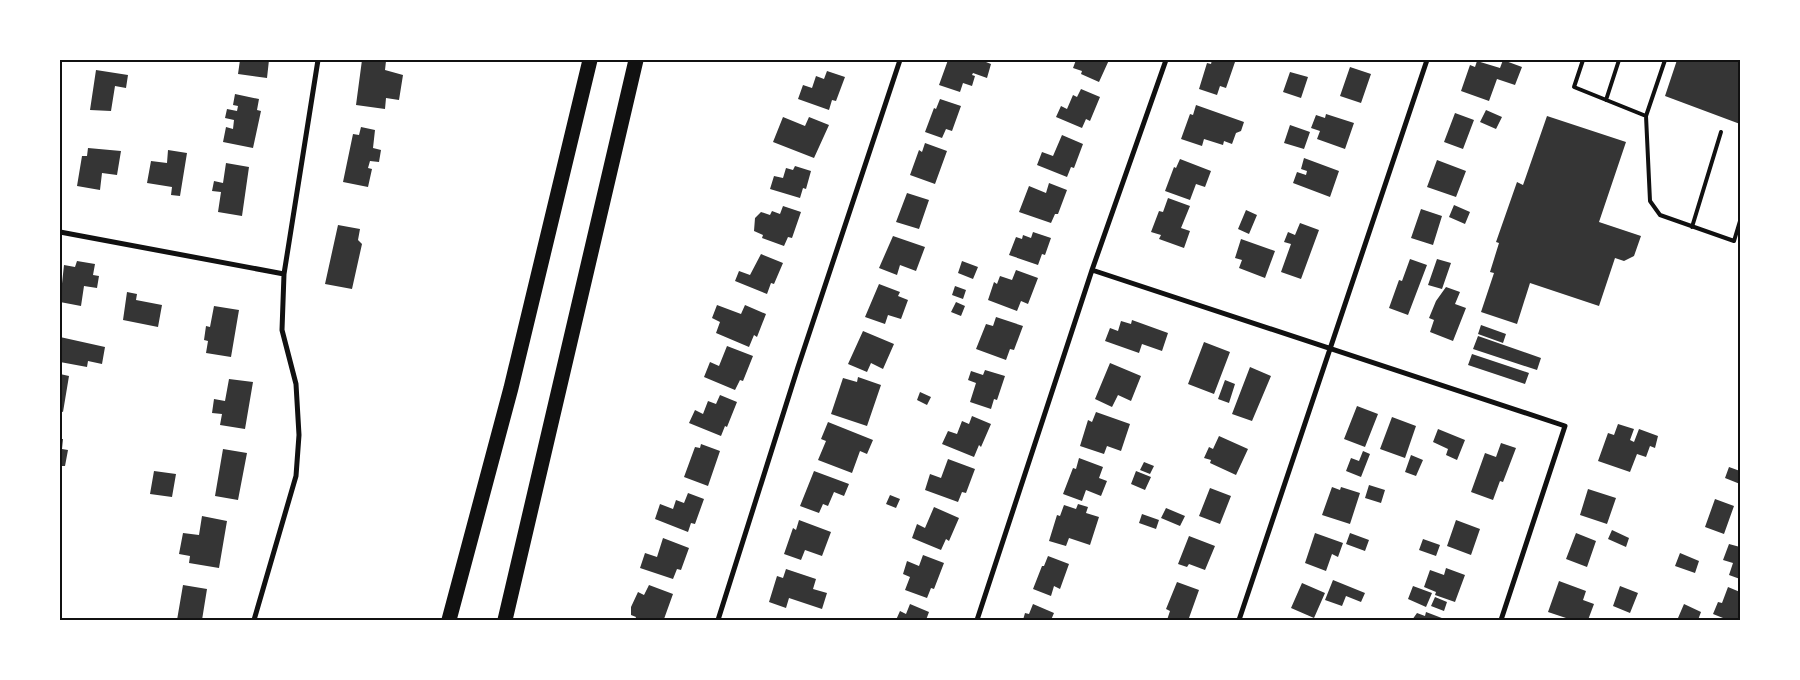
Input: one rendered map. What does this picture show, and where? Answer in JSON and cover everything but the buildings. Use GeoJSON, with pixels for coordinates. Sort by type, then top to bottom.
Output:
{"type":"FeatureCollection","features":[{"type":"Feature","properties":{"kind":"highway"},"geometry":{"type":"LineString","coordinates":[[449,620],[515,370],[590,60]]}},
{"type":"Feature","properties":{"kind":"highway"},"geometry":{"type":"LineString","coordinates":[[505,620],[636,60]]}},
{"type":"Feature","properties":{"kind":"highway"},"geometry":{"type":"LineString","coordinates":[[626,105],[644,60]]}},
{"type":"Feature","properties":{"kind":"street"},"geometry":{"type":"LineString","coordinates":[[254,620],[296,476],[299,435],[296,384],[282,330],[284,274],[318,60]]}},
{"type":"Feature","properties":{"kind":"street"},"geometry":{"type":"LineString","coordinates":[[718,620],[798,367],[900,60]]}},
{"type":"Feature","properties":{"kind":"street"},"geometry":{"type":"LineString","coordinates":[[978,620],[1092,270],[1166,60]]}},
{"type":"Feature","properties":{"kind":"street"},"geometry":{"type":"LineString","coordinates":[[1239,620],[1427,60]]}},
{"type":"Feature","properties":{"kind":"street"},"geometry":{"type":"LineString","coordinates":[[60,232],[284,274]]}},
{"type":"Feature","properties":{"kind":"street"},"geometry":{"type":"LineString","coordinates":[[1092,270],[1565,426],[1501,620]]}},
{"type":"Feature","properties":{"kind":"lane"},"geometry":{"type":"LineString","coordinates":[[1584,60],[1574,88],[1646,116]]}},
{"type":"Feature","properties":{"kind":"lane"},"geometry":{"type":"LineString","coordinates":[[1606,100],[1619,60]]}},
{"type":"Feature","properties":{"kind":"lane"},"geometry":{"type":"LineString","coordinates":[[1665,60],[1646,116],[1650,201],[1660,215],[1734,241],[1740,221]]}},
{"type":"Feature","properties":{"kind":"lane"},"geometry":{"type":"LineString","coordinates":[[1692,226],[1721,132]]}}]}
